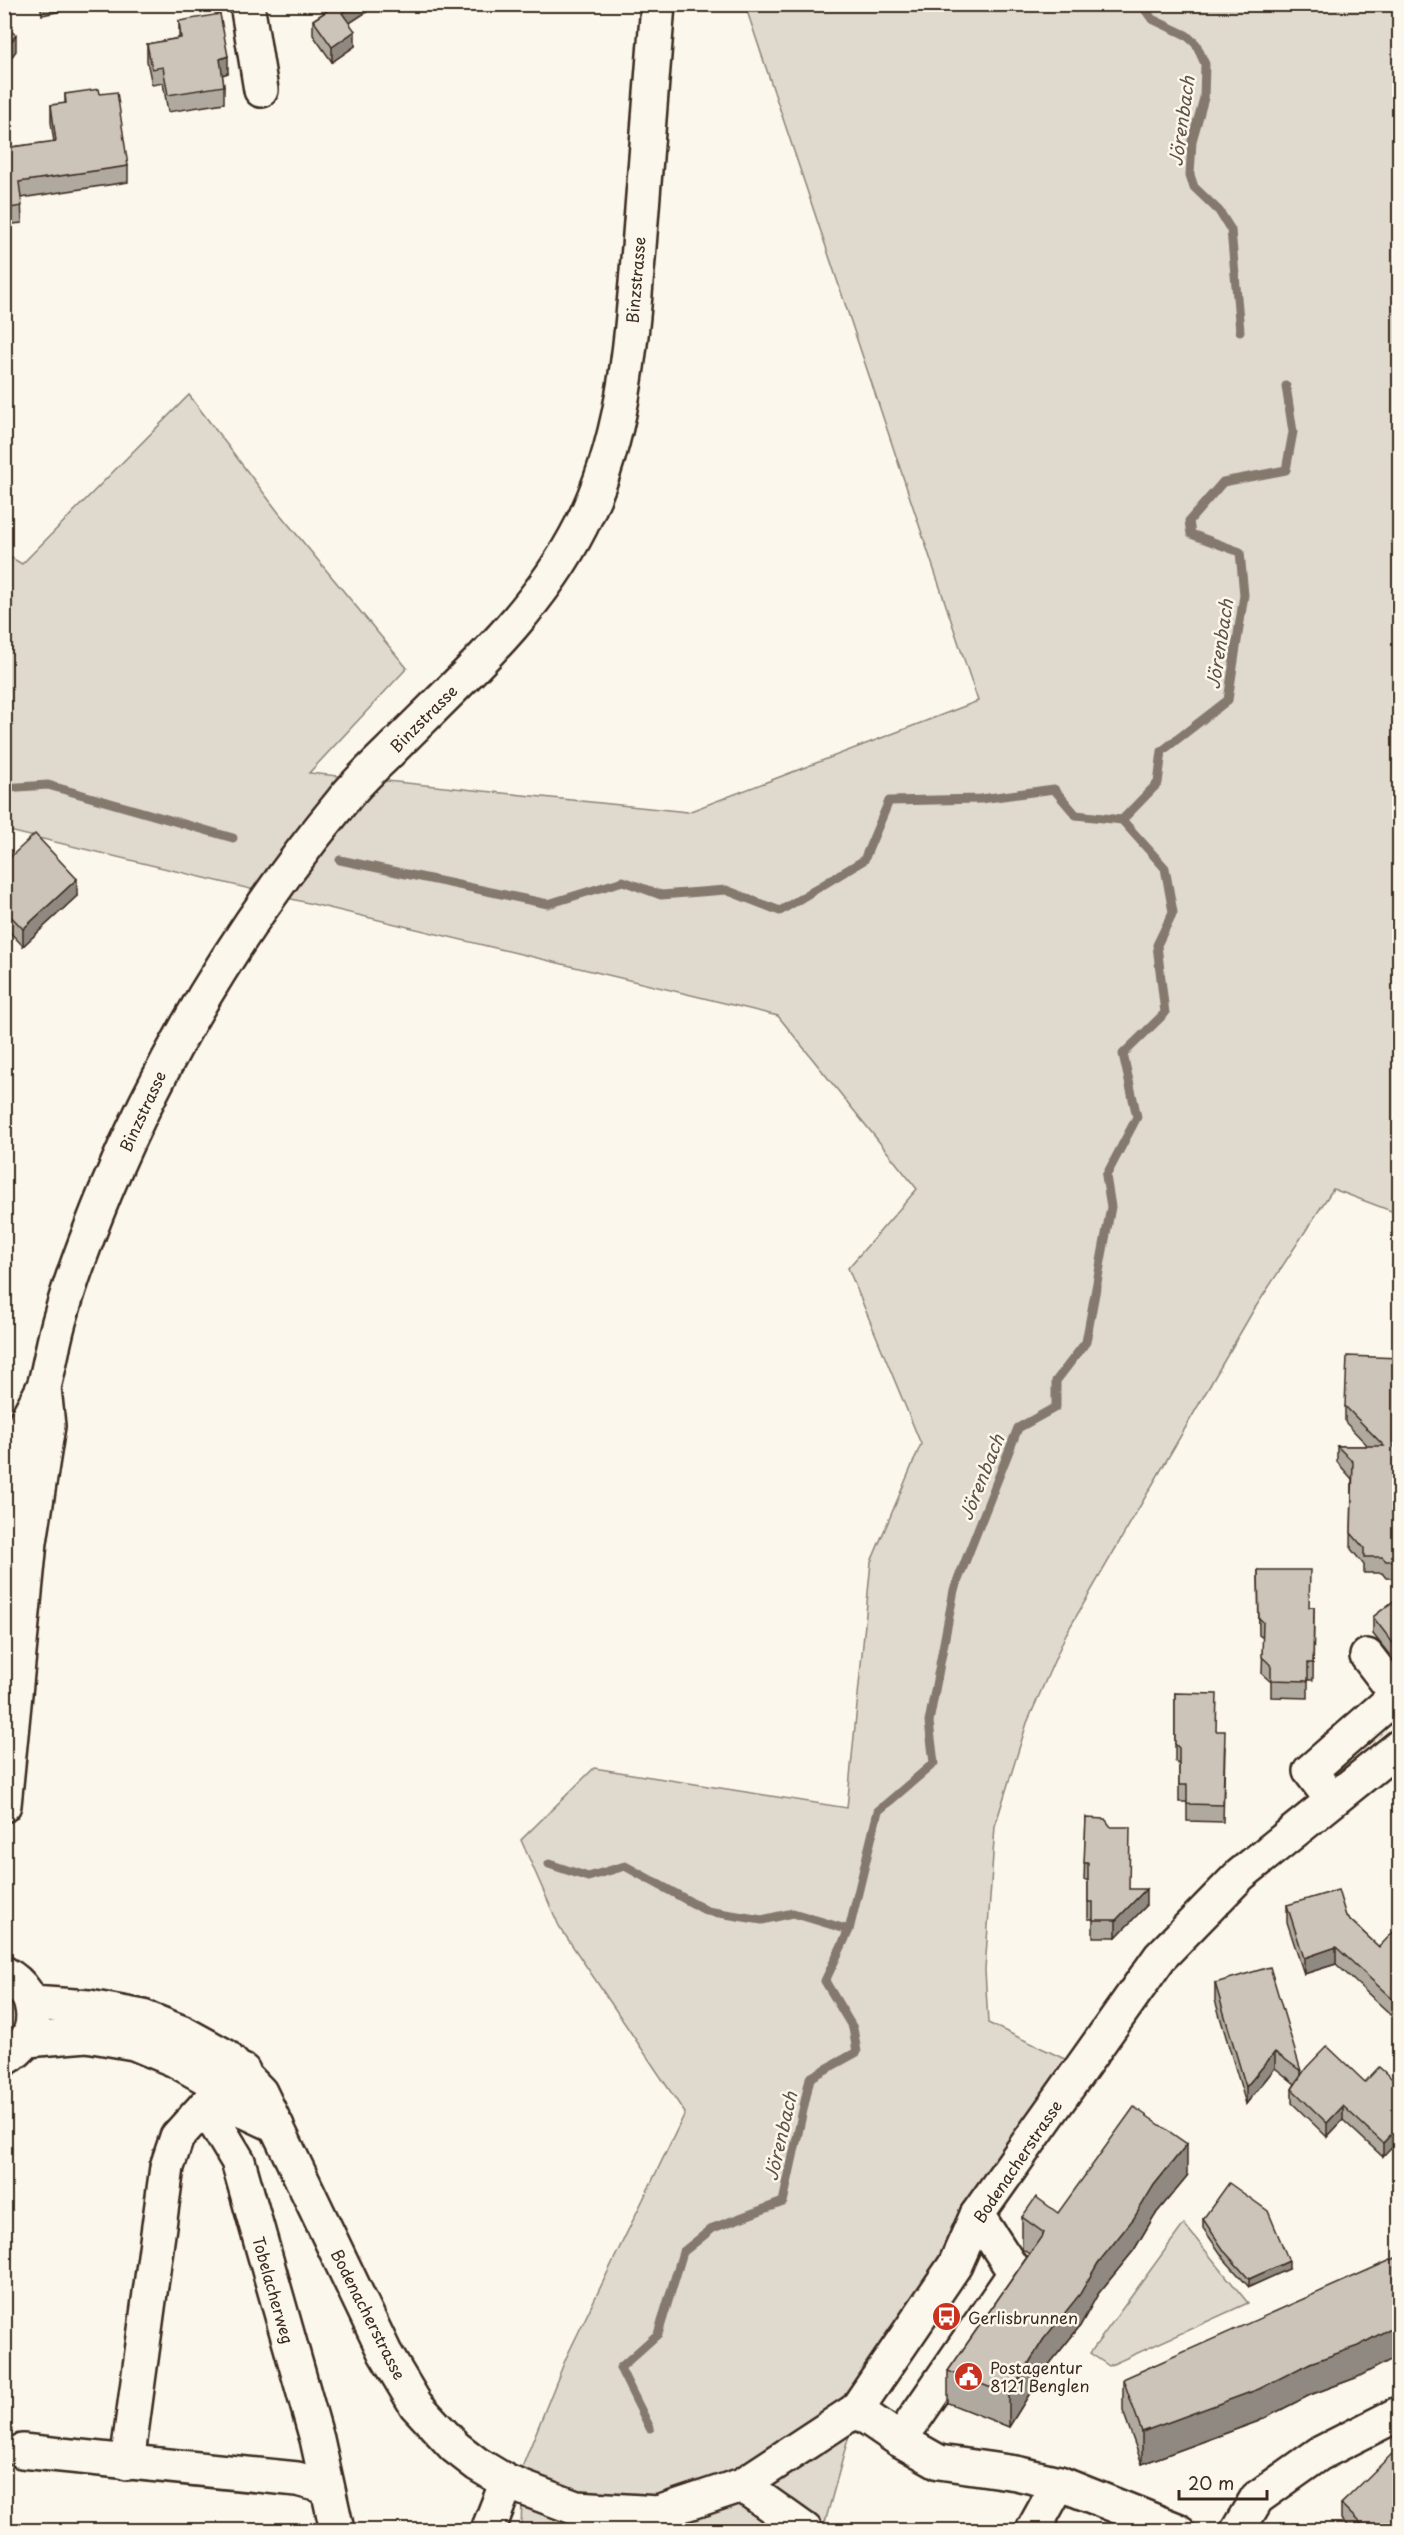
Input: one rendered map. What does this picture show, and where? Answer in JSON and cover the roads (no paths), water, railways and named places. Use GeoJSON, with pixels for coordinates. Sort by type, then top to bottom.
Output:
{"type":"FeatureCollection","features":[{"type":"Feature","properties":{"kind":"street"},"geometry":{"type":"LineString","coordinates":[[247,4],[261,90]]}},
{"type":"Feature","properties":{"kind":"street","name":"Binzstrasse"},"geometry":{"type":"LineString","coordinates":[[4,1550],[24,1425],[44,1388],[61,1314],[90,1230],[143,1106],[209,985],[250,920],[345,797],[506,634],[534,601],[559,566],[599,488],[613,445],[623,402],[634,303],[658,4]]}},
{"type":"Feature","properties":{"kind":"street","name":"Binzstrasse"},"geometry":{"type":"LineString","coordinates":[[4,1805],[30,1542],[48,1426],[44,1388]]}},
{"type":"Feature","properties":{"kind":"street"},"geometry":{"type":"LineString","coordinates":[[1332,1800],[1310,1771],[1397,1695],[1367,1656]]}},
{"type":"Feature","properties":{"kind":"street","name":"Bodenacherstrasse"},"geometry":{"type":"LineString","coordinates":[[16,2049],[87,2035],[134,2043],[175,2060],[207,2078],[223,2089],[243,2110],[277,2126],[385,2353],[416,2405],[455,2447],[477,2464],[507,2482],[576,2508],[658,2513],[742,2485],[856,2410],[955,2265],[977,2215],[1160,1957],[1240,1875],[1400,1746]]}},
{"type":"Feature","properties":{"kind":"street"},"geometry":{"type":"LineString","coordinates":[[4,1973],[15,1979],[25,1989],[32,2003],[32,2028],[16,2049]]}},
{"type":"Feature","properties":{"kind":"street","name":"Bodenacherstrasse"},"geometry":{"type":"LineString","coordinates":[[32,2003],[89,2007],[143,2017],[183,2033],[225,2056],[223,2089]]}},
{"type":"Feature","properties":{"kind":"street"},"geometry":{"type":"LineString","coordinates":[[127,2463],[166,2167],[177,2137],[223,2089]]}},
{"type":"Feature","properties":{"kind":"street","name":"Tobelacherweg"},"geometry":{"type":"LineString","coordinates":[[223,2089],[237,2161],[317,2439],[337,2530]]}},
{"type":"Feature","properties":{"kind":"street"},"geometry":{"type":"LineString","coordinates":[[900,2440],[1015,2273],[977,2215]]}},
{"type":"Feature","properties":{"kind":"street"},"geometry":{"type":"LineString","coordinates":[[856,2410],[900,2440],[939,2462],[1016,2473],[1059,2483],[1177,2530]]}},
{"type":"Feature","properties":{"kind":"street"},"geometry":{"type":"LineString","coordinates":[[1238,2530],[1257,2498],[1319,2454],[1400,2413]]}},
{"type":"Feature","properties":{"kind":"street"},"geometry":{"type":"LineString","coordinates":[[22,2451],[297,2479],[327,2487]]}},
{"type":"Feature","properties":{"kind":"street"},"geometry":{"type":"LineString","coordinates":[[488,2530],[507,2482]]}},
{"type":"Feature","properties":{"kind":"street"},"geometry":{"type":"LineString","coordinates":[[1033,2530],[1059,2483]]}},
{"type":"Feature","properties":{"kind":"street"},"geometry":{"type":"LineString","coordinates":[[742,2485],[805,2530]]}},
{"type":"Feature","properties":{"kind":"waterway","name":"Jörenbach"},"geometry":{"type":"LineString","coordinates":[[1141,4],[1152,19],[1186,35],[1196,44],[1205,64],[1204,98],[1192,141],[1190,175],[1194,187],[1219,211],[1231,230],[1240,331]]}},
{"type":"Feature","properties":{"kind":"waterway","name":"Jörenbach"},"geometry":{"type":"LineString","coordinates":[[650,2428],[620,2368],[658,2334],[683,2252],[713,2228],[783,2202],[810,2078],[857,2052],[853,2028],[825,1981],[849,1930],[878,1811],[934,1763],[929,1722],[954,1590],[1018,1428],[1056,1407],[1056,1381],[1086,1342],[1111,1207],[1106,1176],[1137,1117],[1123,1054],[1165,1013],[1157,945],[1173,912],[1165,868],[1122,820],[1158,783],[1162,751],[1228,700],[1244,595],[1240,552],[1191,534],[1189,521],[1223,482],[1286,470],[1293,432],[1286,386]]}},
{"type":"Feature","properties":{"kind":"waterway"},"geometry":{"type":"LineString","coordinates":[[4,788],[48,785],[233,838]]}},
{"type":"Feature","properties":{"kind":"waterway"},"geometry":{"type":"LineString","coordinates":[[340,860],[548,904],[623,881],[661,895],[726,890],[780,911],[864,860],[889,801],[981,799],[1054,789],[1076,815],[1122,820]]}},
{"type":"Feature","properties":{"kind":"waterway"},"geometry":{"type":"LineString","coordinates":[[549,1864],[588,1877],[625,1866],[707,1911],[762,1920],[793,1913],[849,1930]]}},
{"type":"Feature","properties":{"kind":"place","name":"Gerlisbrunnen"},"geometry":{"type":"Point","coordinates":[947,2317]}},
{"type":"Feature","properties":{"kind":"place","name":"Postagentur 8121 Benglen"},"geometry":{"type":"Point","coordinates":[969,2376]}}]}
